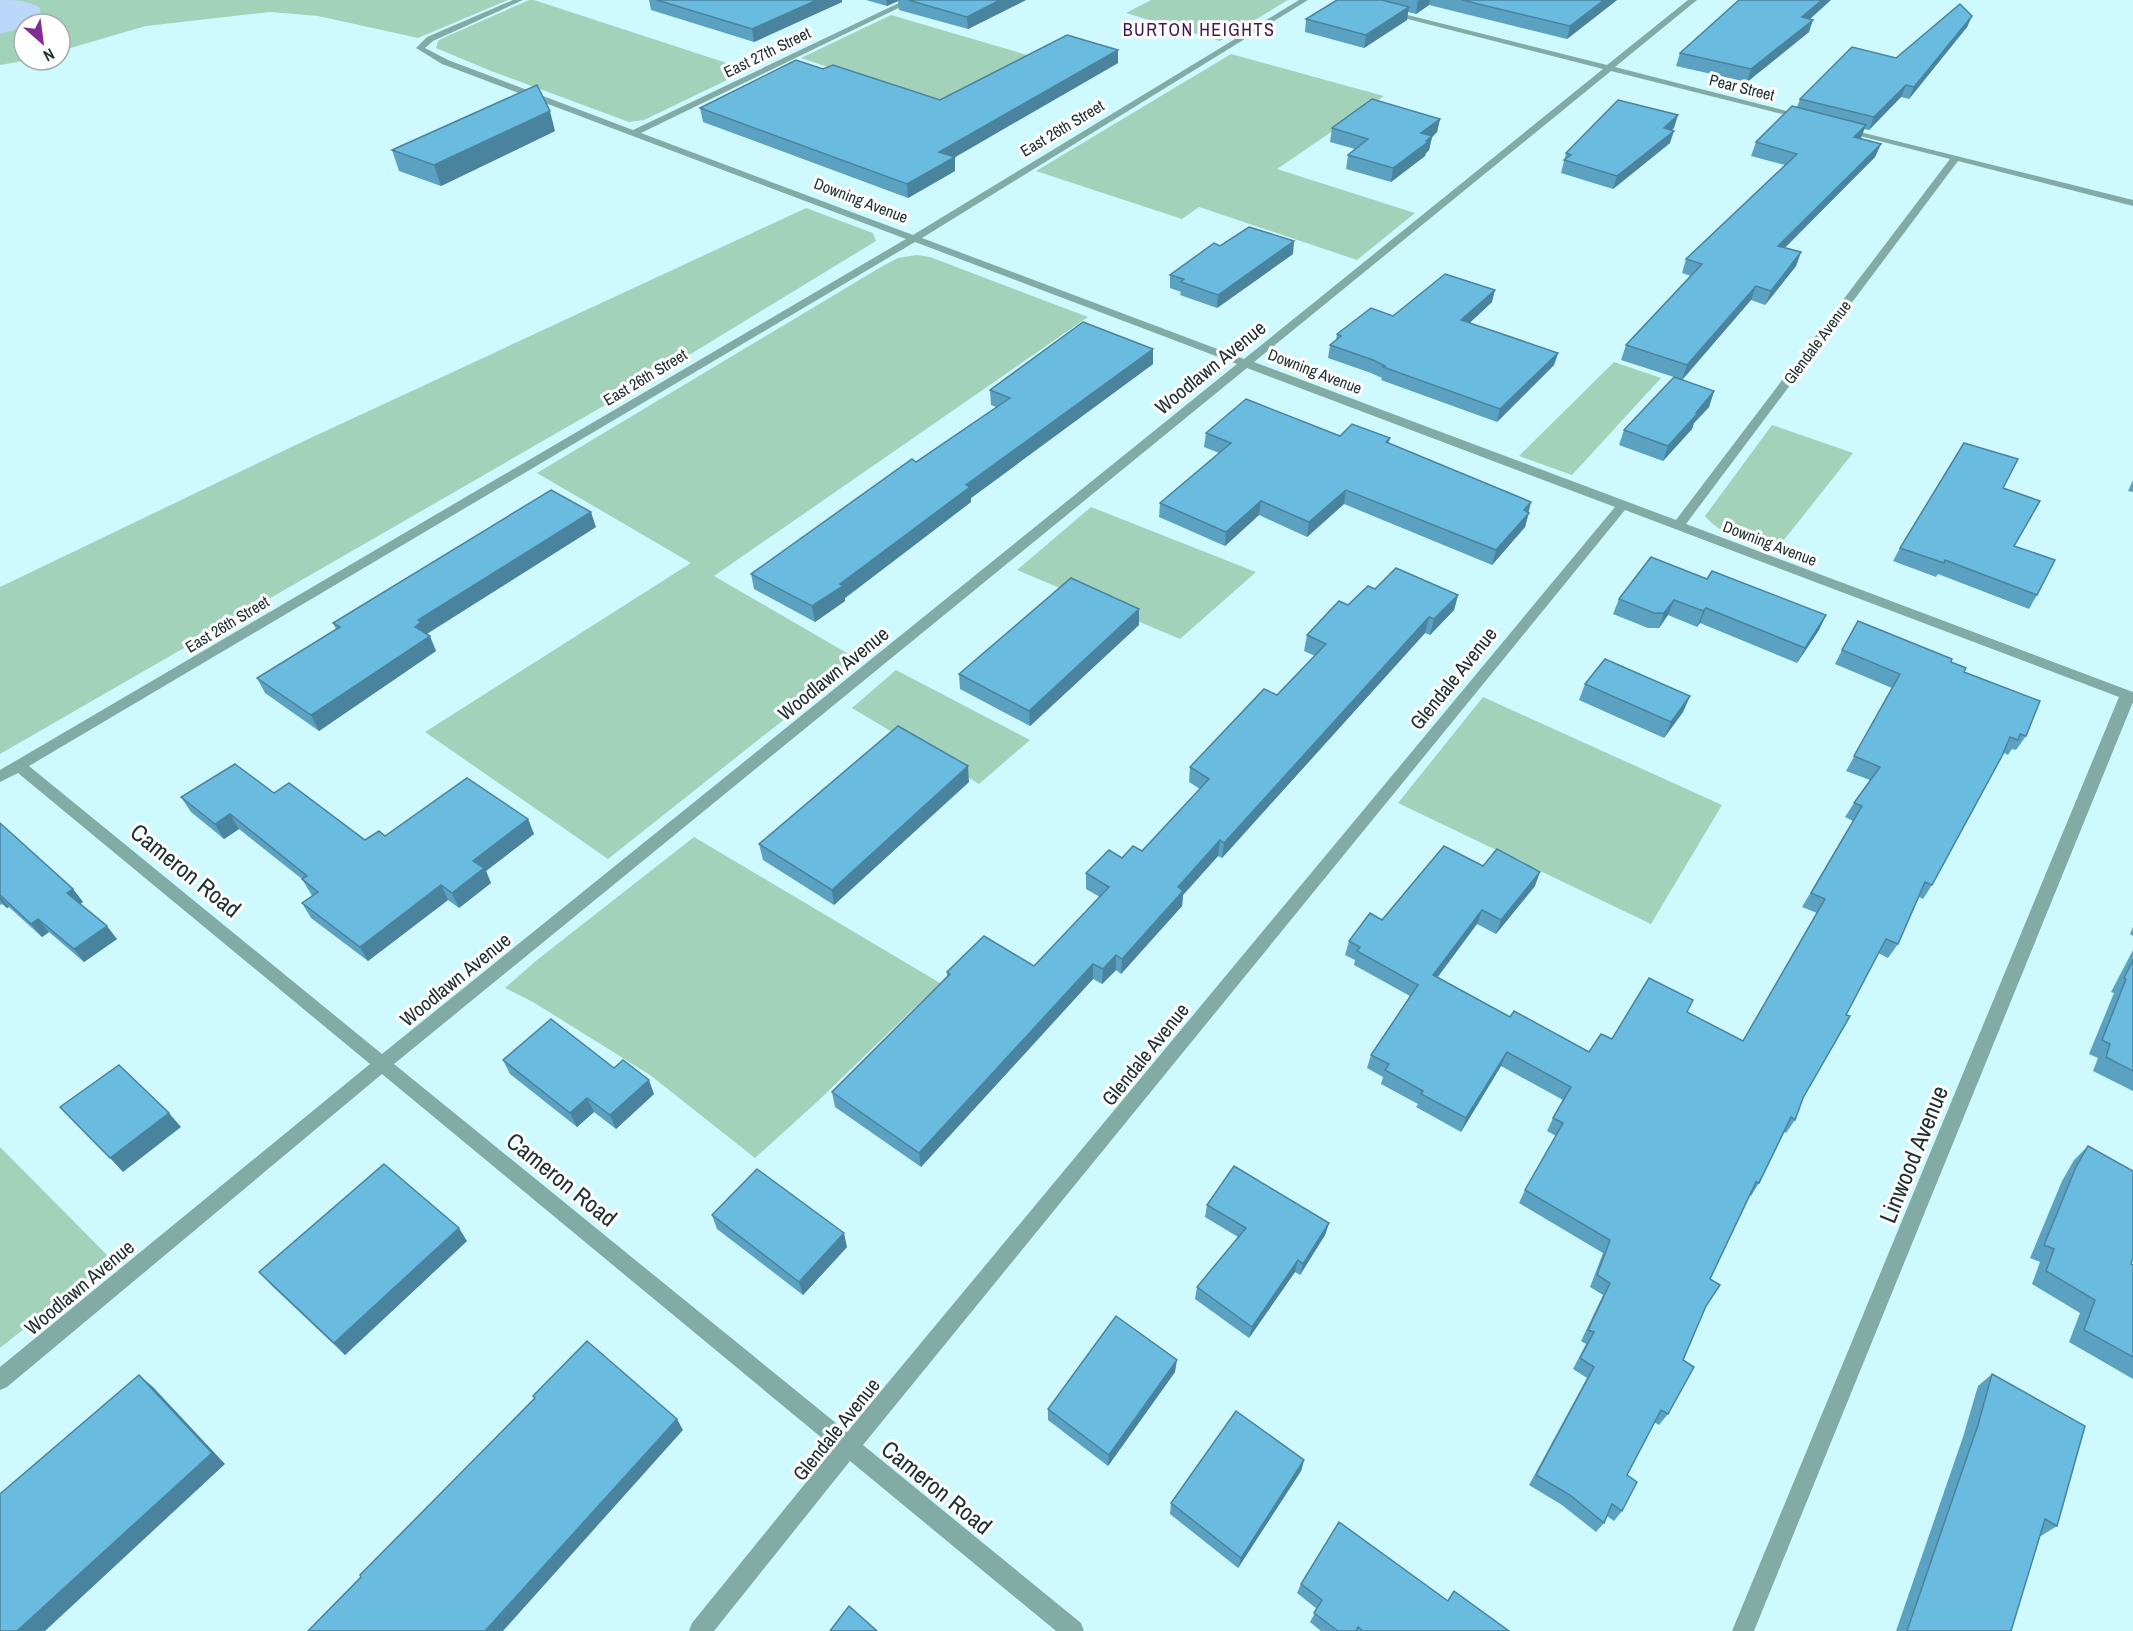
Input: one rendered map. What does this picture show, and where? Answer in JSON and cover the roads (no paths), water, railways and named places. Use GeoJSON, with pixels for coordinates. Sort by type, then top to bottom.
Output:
{"type":"FeatureCollection","features":[{"type":"Feature","properties":{"kind":"street","name":"Downing Avenue"},"geometry":{"type":"LineString","coordinates":[[519,0],[430,39],[420,48],[445,62],[2130,696]]}},
{"type":"Feature","properties":{"kind":"street","name":"East 27th Street"},"geometry":{"type":"LineString","coordinates":[[635,132],[911,0]]}},
{"type":"Feature","properties":{"kind":"street","name":"East 26th Street"},"geometry":{"type":"LineString","coordinates":[[0,777],[915,238],[1304,0]]}},
{"type":"Feature","properties":{"kind":"street","name":"Woodlawn Avenue"},"geometry":{"type":"LineString","coordinates":[[0,1380],[382,1064],[1693,0]]}},
{"type":"Feature","properties":{"kind":"street","name":"Pear Street"},"geometry":{"type":"LineString","coordinates":[[1378,9],[1818,122]]}},
{"type":"Feature","properties":{"kind":"street"},"geometry":{"type":"LineString","coordinates":[[1829,125],[2133,203]]}},
{"type":"Feature","properties":{"kind":"street","name":"Glendale Avenue"},"geometry":{"type":"LineString","coordinates":[[1678,526],[1956,158]]}},
{"type":"Feature","properties":{"kind":"street","name":"Glendale Avenue"},"geometry":{"type":"LineString","coordinates":[[700,1631],[848,1447],[1623,505]]}},
{"type":"Feature","properties":{"kind":"street","name":"Linwood Avenue"},"geometry":{"type":"LineString","coordinates":[[1743,1631],[2130,696]]}},
{"type":"Feature","properties":{"kind":"street","name":"Cameron Road"},"geometry":{"type":"LineString","coordinates":[[18,766],[1072,1631]]}},
{"type":"Feature","properties":{"kind":"water"},"geometry":{"type":"Polygon","coordinates":[[[0,0],[31,3],[40,8],[41,12],[12,12],[12,30],[0,34],[0,0]]]}},
{"type":"Feature","properties":{"kind":"district","name":"BURTON HEIGHTS"},"geometry":{"type":"Point","coordinates":[1199,29]}}]}
